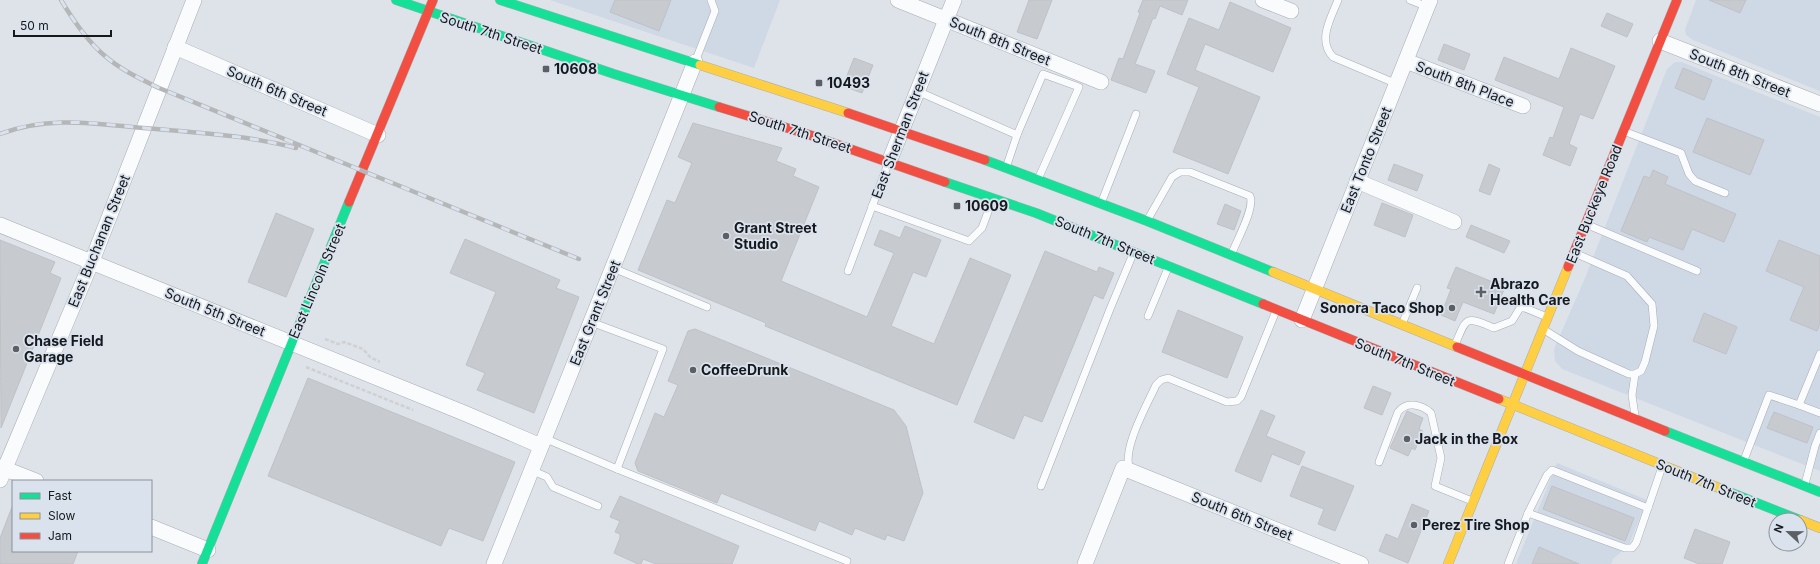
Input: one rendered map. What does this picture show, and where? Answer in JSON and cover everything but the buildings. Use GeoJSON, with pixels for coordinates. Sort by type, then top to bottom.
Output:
{"type":"FeatureCollection","features":[{"type":"Feature","properties":{"kind":"main road","name":"South 7th Street"},"geometry":{"type":"LineString","coordinates":[[396,0],[428,12],[889,162],[1135,248],[1169,266],[1662,465],[1784,512]]}},
{"type":"Feature","properties":{"kind":"main road","name":"East Lincoln Street"},"geometry":{"type":"LineString","coordinates":[[202,564],[291,342],[433,0]]}},
{"type":"Feature","properties":{"kind":"main road"},"geometry":{"type":"LineString","coordinates":[[500,0],[902,130],[1006,167],[1102,203],[1146,224],[1231,255],[1402,324],[1743,462],[1803,489],[1820,492]]}},
{"type":"Feature","properties":{"kind":"main road","name":"East Buckeye Road"},"geometry":{"type":"LineString","coordinates":[[1448,564],[1677,0]]}},
{"type":"Feature","properties":{"kind":"main road","name":"South 7th Street"},"geometry":{"type":"LineString","coordinates":[[1808,522],[1820,528]]}},
{"type":"Feature","properties":{"kind":"street","name":"East Buchanan Street"},"geometry":{"type":"LineString","coordinates":[[2,472],[92,261],[194,0]]}},
{"type":"Feature","properties":{"kind":"street","name":"South 8th Street"},"geometry":{"type":"LineString","coordinates":[[898,0],[1101,82]]}},
{"type":"Feature","properties":{"kind":"street","name":"East Sherman Street"},"geometry":{"type":"LineString","coordinates":[[889,162],[954,0]]}},
{"type":"Feature","properties":{"kind":"street"},"geometry":{"type":"LineString","coordinates":[[1263,0],[1291,11]]}},
{"type":"Feature","properties":{"kind":"street","name":"East Tonto Street"},"geometry":{"type":"LineString","coordinates":[[1302,320],[1429,4]]}},
{"type":"Feature","properties":{"kind":"street","name":"South 8th Street"},"geometry":{"type":"LineString","coordinates":[[1660,41],[1820,104]]}},
{"type":"Feature","properties":{"kind":"street","name":"South 6th Street"},"geometry":{"type":"LineString","coordinates":[[175,47],[378,134]]}},
{"type":"Feature","properties":{"kind":"street","name":"South 8th Place"},"geometry":{"type":"LineString","coordinates":[[1406,61],[1523,106]]}},
{"type":"Feature","properties":{"kind":"street","name":"East Grant Street"},"geometry":{"type":"LineString","coordinates":[[494,564],[695,62]]}},
{"type":"Feature","properties":{"kind":"street"},"geometry":{"type":"LineString","coordinates":[[1357,181],[1454,222]]}},
{"type":"Feature","properties":{"kind":"street","name":"South 5th Street"},"geometry":{"type":"LineString","coordinates":[[0,225],[464,413],[543,442]]}},
{"type":"Feature","properties":{"kind":"street","name":"South 6th Street"},"geometry":{"type":"LineString","coordinates":[[1127,470],[1361,564]]}},
{"type":"Feature","properties":{"kind":"street"},"geometry":{"type":"LineString","coordinates":[[1085,564],[1127,470]]}},
{"type":"Feature","properties":{"kind":"street"},"geometry":{"type":"LineString","coordinates":[[2,472],[32,480]]}},
{"type":"Feature","properties":{"kind":"street"},"geometry":{"type":"LineString","coordinates":[[152,527],[208,550]]}},
{"type":"Feature","properties":{"kind":"lane"},"geometry":{"type":"LineString","coordinates":[[695,62],[715,11],[711,0]]}},
{"type":"Feature","properties":{"kind":"lane"},"geometry":{"type":"LineString","coordinates":[[1338,0],[1327,28],[1325,44],[1328,51],[1333,57],[1397,84]]}},
{"type":"Feature","properties":{"kind":"lane"},"geometry":{"type":"LineString","coordinates":[[1410,0],[1429,4]]}},
{"type":"Feature","properties":{"kind":"lane"},"geometry":{"type":"LineString","coordinates":[[1006,167],[1017,135],[1043,74],[1079,87],[1038,179]]}},
{"type":"Feature","properties":{"kind":"lane"},"geometry":{"type":"LineString","coordinates":[[918,91],[1017,135]]}},
{"type":"Feature","properties":{"kind":"lane"},"geometry":{"type":"LineString","coordinates":[[1102,203],[1136,114]]}},
{"type":"Feature","properties":{"kind":"lane"},"geometry":{"type":"LineString","coordinates":[[1624,131],[1681,153],[1690,174],[1695,181],[1725,193]]}},
{"type":"Feature","properties":{"kind":"lane","name":"East Sherman Street"},"geometry":{"type":"LineString","coordinates":[[848,271],[889,162]]}},
{"type":"Feature","properties":{"kind":"lane"},"geometry":{"type":"LineString","coordinates":[[1146,224],[1172,177],[1180,172],[1190,172],[1250,196],[1252,201],[1248,216],[1231,255]]}},
{"type":"Feature","properties":{"kind":"lane"},"geometry":{"type":"LineString","coordinates":[[872,206],[969,241],[982,228],[994,198]]}},
{"type":"Feature","properties":{"kind":"lane"},"geometry":{"type":"LineString","coordinates":[[1586,224],[1697,271]]}},
{"type":"Feature","properties":{"kind":"lane"},"geometry":{"type":"LineString","coordinates":[[1041,486],[1135,248]]}},
{"type":"Feature","properties":{"kind":"lane"},"geometry":{"type":"LineString","coordinates":[[1544,330],[1578,351],[1629,374],[1635,374],[1641,371],[1645,362],[1654,326],[1652,304],[1627,276],[1575,253]]}},
{"type":"Feature","properties":{"kind":"lane"},"geometry":{"type":"LineString","coordinates":[[1148,316],[1169,266]]}},
{"type":"Feature","properties":{"kind":"lane"},"geometry":{"type":"LineString","coordinates":[[613,268],[707,307]]}},
{"type":"Feature","properties":{"kind":"lane"},"geometry":{"type":"LineString","coordinates":[[1402,324],[1417,288]]}},
{"type":"Feature","properties":{"kind":"lane"},"geometry":{"type":"LineString","coordinates":[[1455,346],[1464,322],[1469,320],[1473,320],[1494,328],[1512,321],[1520,308],[1526,308],[1549,318]]}},
{"type":"Feature","properties":{"kind":"lane"},"geometry":{"type":"LineString","coordinates":[[1127,470],[1131,444],[1156,385],[1161,380],[1168,378],[1227,402],[1237,401],[1241,397],[1277,309]]}},
{"type":"Feature","properties":{"kind":"lane"},"geometry":{"type":"LineString","coordinates":[[591,322],[663,350],[617,469]]}},
{"type":"Feature","properties":{"kind":"lane"},"geometry":{"type":"LineString","coordinates":[[1799,405],[1820,354]]}},
{"type":"Feature","properties":{"kind":"lane"},"geometry":{"type":"LineString","coordinates":[[1635,374],[1632,395],[1635,419]]}},
{"type":"Feature","properties":{"kind":"lane"},"geometry":{"type":"LineString","coordinates":[[1743,462],[1769,395],[1820,413]]}},
{"type":"Feature","properties":{"kind":"lane"},"geometry":{"type":"LineString","coordinates":[[1379,462],[1398,412],[1402,407],[1411,405],[1426,409],[1431,414],[1441,458],[1435,486],[1474,502]]}},
{"type":"Feature","properties":{"kind":"lane"},"geometry":{"type":"LineString","coordinates":[[1803,489],[1820,433]]}},
{"type":"Feature","properties":{"kind":"lane"},"geometry":{"type":"LineString","coordinates":[[543,442],[617,469],[847,561]]}},
{"type":"Feature","properties":{"kind":"lane"},"geometry":{"type":"LineString","coordinates":[[1528,513],[1625,548],[1632,548],[1636,543],[1662,465]]}},
{"type":"Feature","properties":{"kind":"lane"},"geometry":{"type":"LineString","coordinates":[[531,470],[547,477],[552,487],[598,506]]}},
{"type":"Feature","properties":{"kind":"lane"},"geometry":{"type":"LineString","coordinates":[[1508,564],[1528,513],[1547,475],[1552,470],[1648,508]]}},
{"type":"Feature","properties":{"kind":"path"},"geometry":{"type":"LineString","coordinates":[[325,339],[338,344],[344,342],[363,349],[370,357],[380,362]]}},
{"type":"Feature","properties":{"kind":"path"},"geometry":{"type":"LineString","coordinates":[[306,367],[413,410]]}},
{"type":"Feature","properties":{"kind":"shaded area"},"geometry":{"type":"Polygon","coordinates":[[[550,0],[780,0],[754,68],[550,0]]]}},
{"type":"Feature","properties":{"kind":"shaded area"},"geometry":{"type":"Polygon","coordinates":[[[1696,0],[1820,0],[1820,91],[1693,40],[1686,35],[1685,30],[1696,0]]]}},
{"type":"Feature","properties":{"kind":"shaded area"},"geometry":{"type":"Polygon","coordinates":[[[1675,62],[1681,62],[1820,117],[1820,471],[1562,369],[1555,361],[1554,349],[1585,278],[1667,69],[1675,62]]]}},
{"type":"Feature","properties":{"kind":"shaded area"},"geometry":{"type":"Polygon","coordinates":[[[1557,463],[1647,500],[1629,545],[1613,559],[1611,564],[1516,564],[1557,463]]]}},
{"type":"Feature","properties":{"kind":"railway"},"geometry":{"type":"LineString","coordinates":[[61,0],[70,15],[92,44],[111,61],[131,74],[159,88],[579,259]]}},
{"type":"Feature","properties":{"kind":"railway"},"geometry":{"type":"LineString","coordinates":[[0,134],[39,124],[77,122],[226,136],[296,148]]}},
{"type":"Feature","properties":{"kind":"traffic: fast"},"geometry":{"type":"LineString","coordinates":[[396,0],[614,74],[719,107]]}},
{"type":"Feature","properties":{"kind":"traffic: fast"},"geometry":{"type":"LineString","coordinates":[[500,0],[700,65]]}},
{"type":"Feature","properties":{"kind":"traffic: fast"},"geometry":{"type":"LineString","coordinates":[[985,160],[1147,221],[1273,272]]}},
{"type":"Feature","properties":{"kind":"traffic: fast"},"geometry":{"type":"LineString","coordinates":[[945,182],[1036,213],[1263,304]]}},
{"type":"Feature","properties":{"kind":"traffic: fast"},"geometry":{"type":"LineString","coordinates":[[202,564],[349,202]]}},
{"type":"Feature","properties":{"kind":"traffic: fast"},"geometry":{"type":"LineString","coordinates":[[1665,431],[1820,492]]}},
{"type":"Feature","properties":{"kind":"traffic: fast"},"geometry":{"type":"LineString","coordinates":[[1719,488],[1780,512]]}},
{"type":"Feature","properties":{"kind":"traffic: slow"},"geometry":{"type":"LineString","coordinates":[[700,65],[848,113]]}},
{"type":"Feature","properties":{"kind":"traffic: slow"},"geometry":{"type":"LineString","coordinates":[[1448,564],[1568,267]]}},
{"type":"Feature","properties":{"kind":"traffic: slow"},"geometry":{"type":"LineString","coordinates":[[1273,272],[1457,347]]}},
{"type":"Feature","properties":{"kind":"traffic: slow"},"geometry":{"type":"LineString","coordinates":[[1499,399],[1719,488]]}},
{"type":"Feature","properties":{"kind":"traffic: slow"},"geometry":{"type":"LineString","coordinates":[[1808,523],[1820,528]]}},
{"type":"Feature","properties":{"kind":"traffic: jam"},"geometry":{"type":"LineString","coordinates":[[349,202],[433,0]]}},
{"type":"Feature","properties":{"kind":"traffic: jam"},"geometry":{"type":"LineString","coordinates":[[1568,267],[1677,0]]}},
{"type":"Feature","properties":{"kind":"traffic: jam"},"geometry":{"type":"LineString","coordinates":[[719,107],[810,135],[945,182]]}},
{"type":"Feature","properties":{"kind":"traffic: jam"},"geometry":{"type":"LineString","coordinates":[[848,113],[985,160]]}},
{"type":"Feature","properties":{"kind":"traffic: jam"},"geometry":{"type":"LineString","coordinates":[[1263,304],[1499,399]]}},
{"type":"Feature","properties":{"kind":"traffic: jam"},"geometry":{"type":"LineString","coordinates":[[1457,347],[1665,431]]}},
{"type":"Feature","properties":{"kind":"place","name":"10608"},"geometry":{"type":"Point","coordinates":[546,69]}},
{"type":"Feature","properties":{"kind":"place","name":"10493"},"geometry":{"type":"Point","coordinates":[819,83]}},
{"type":"Feature","properties":{"kind":"place","name":"10609"},"geometry":{"type":"Point","coordinates":[957,206]}},
{"type":"Feature","properties":{"kind":"place","name":"Grant Street Studio"},"geometry":{"type":"Point","coordinates":[726,236]}},
{"type":"Feature","properties":{"kind":"place","name":"Abrazo Health Care"},"geometry":{"type":"Point","coordinates":[1481,292]}},
{"type":"Feature","properties":{"kind":"place","name":"Sonora Taco Shop"},"geometry":{"type":"Point","coordinates":[1452,308]}},
{"type":"Feature","properties":{"kind":"place","name":"Chase Field Garage"},"geometry":{"type":"Point","coordinates":[16,349]}},
{"type":"Feature","properties":{"kind":"place","name":"CoffeeDrunk"},"geometry":{"type":"Point","coordinates":[693,370]}},
{"type":"Feature","properties":{"kind":"place","name":"Jack in the Box"},"geometry":{"type":"Point","coordinates":[1407,439]}},
{"type":"Feature","properties":{"kind":"place","name":"Perez Tire Shop"},"geometry":{"type":"Point","coordinates":[1414,525]}}]}
